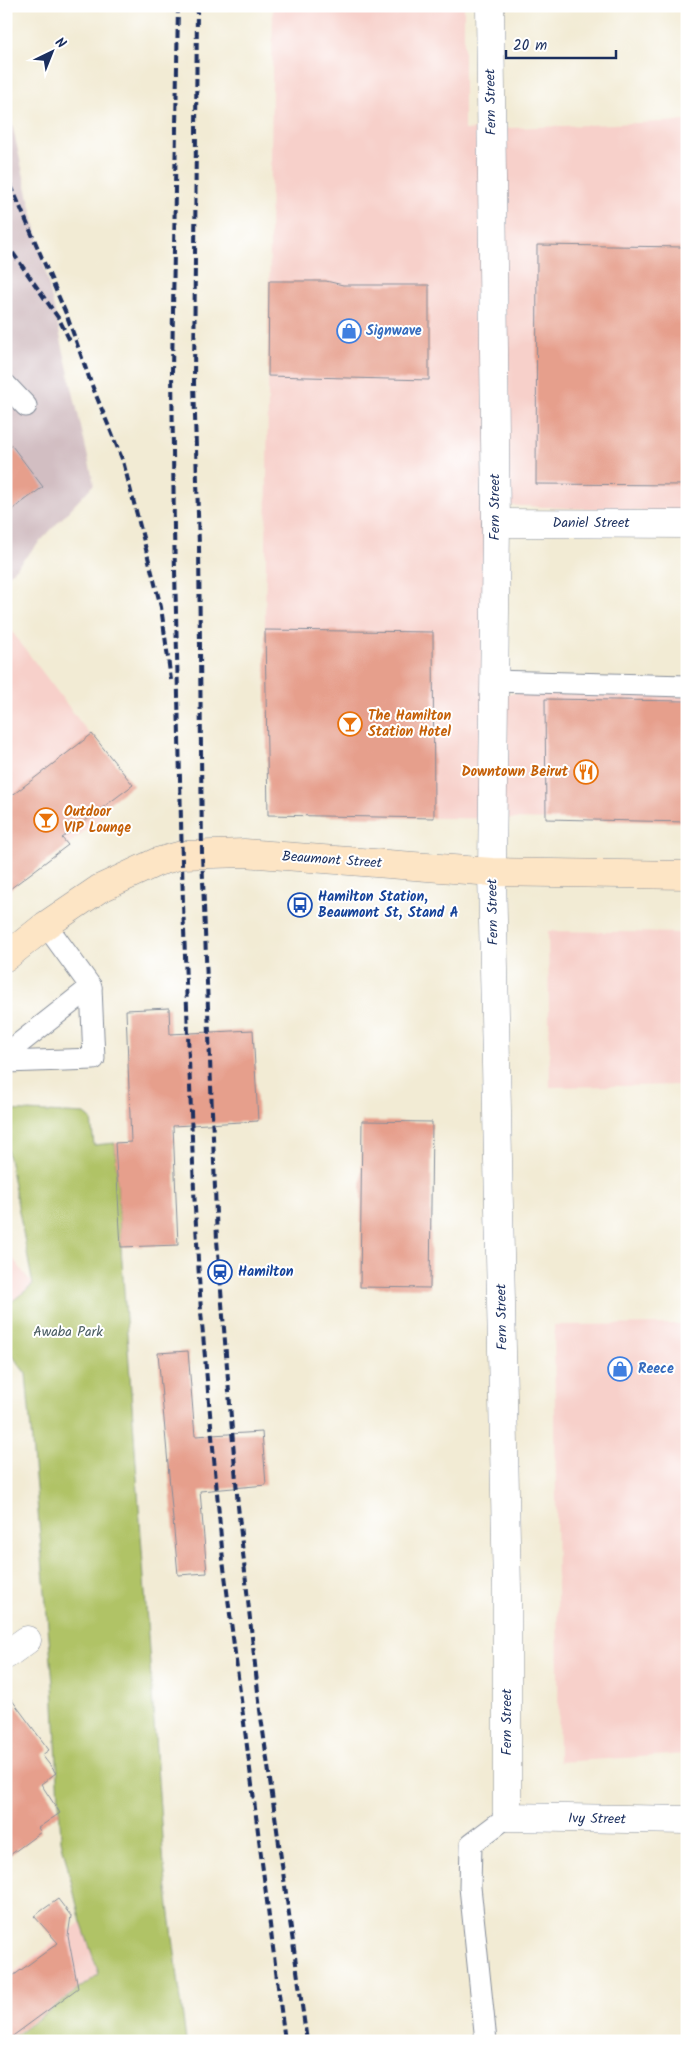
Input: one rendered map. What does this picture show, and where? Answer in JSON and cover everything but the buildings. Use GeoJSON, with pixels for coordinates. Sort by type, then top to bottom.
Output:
{"type":"FeatureCollection","features":[{"type":"Feature","properties":{"kind":"main road","name":"Beaumont Street"},"geometry":{"type":"LineString","coordinates":[[6,957],[79,902],[127,874],[157,862],[182,856],[244,853],[492,872],[687,875]]}},
{"type":"Feature","properties":{"kind":"street","name":"Fern Street"},"geometry":{"type":"LineString","coordinates":[[490,6],[496,523],[492,872],[507,1579],[507,1817]]}},
{"type":"Feature","properties":{"kind":"street","name":"Daniel Street"},"geometry":{"type":"LineString","coordinates":[[496,523],[687,524]]}},
{"type":"Feature","properties":{"kind":"street","name":"Ivy Street"},"geometry":{"type":"LineString","coordinates":[[507,1817],[687,1820]]}},
{"type":"Feature","properties":{"kind":"lane"},"geometry":{"type":"LineString","coordinates":[[6,384],[26,406]]}},
{"type":"Feature","properties":{"kind":"lane"},"geometry":{"type":"LineString","coordinates":[[494,681],[687,686]]}},
{"type":"Feature","properties":{"kind":"lane"},"geometry":{"type":"LineString","coordinates":[[6,1062],[94,1059],[91,987],[46,925]]}},
{"type":"Feature","properties":{"kind":"lane"},"geometry":{"type":"LineString","coordinates":[[6,1054],[91,987]]}},
{"type":"Feature","properties":{"kind":"lane"},"geometry":{"type":"LineString","coordinates":[[486,2041],[470,1887],[471,1844],[507,1817]]}},
{"type":"Feature","properties":{"kind":"shaded area"},"geometry":{"type":"Polygon","coordinates":[[[273,6],[464,6],[464,130],[687,121],[687,513],[499,505],[501,693],[687,696],[687,822],[268,815],[265,630],[273,6]]]}},
{"type":"Feature","properties":{"kind":"shaded area"},"geometry":{"type":"Polygon","coordinates":[[[6,98],[94,484],[6,578],[6,98]]]}},
{"type":"Feature","properties":{"kind":"shaded area"},"geometry":{"type":"Polygon","coordinates":[[[6,624],[103,752],[105,814],[6,892],[6,624]]]}},
{"type":"Feature","properties":{"kind":"shaded area"},"geometry":{"type":"Polygon","coordinates":[[[548,931],[687,933],[687,1085],[550,1087],[548,931]]]}},
{"type":"Feature","properties":{"kind":"shaded area"},"geometry":{"type":"Polygon","coordinates":[[[6,1249],[33,1285],[6,1306],[6,1249]]]}},
{"type":"Feature","properties":{"kind":"shaded area"},"geometry":{"type":"Polygon","coordinates":[[[687,1324],[687,1754],[559,1762],[554,1325],[687,1324]]]}},
{"type":"Feature","properties":{"kind":"shaded area"},"geometry":{"type":"Polygon","coordinates":[[[81,1922],[99,1974],[6,2041],[6,1978],[81,1922]]]}},
{"type":"Feature","properties":{"kind":"green space","name":"Awaba Park"},"geometry":{"type":"Polygon","coordinates":[[[6,1110],[85,1114],[91,1119],[94,1145],[115,1143],[164,1866],[186,2041],[8,2041],[99,1974],[81,1922],[61,1840],[53,1684],[26,1374],[6,1347],[6,1306],[33,1285],[6,1143],[6,1110]]]}},
{"type":"Feature","properties":{"kind":"railway"},"geometry":{"type":"LineString","coordinates":[[178,6],[172,372],[174,529],[183,904],[194,1190],[201,1312],[223,1560],[285,2041]]}},
{"type":"Feature","properties":{"kind":"railway"},"geometry":{"type":"LineString","coordinates":[[197,6],[194,383],[199,546],[202,854],[217,1240],[238,1506],[260,1710],[307,2041]]}},
{"type":"Feature","properties":{"kind":"railway"},"geometry":{"type":"LineString","coordinates":[[6,174],[67,316],[91,383],[123,461],[161,607],[171,680]]}},
{"type":"Feature","properties":{"kind":"railway"},"geometry":{"type":"LineString","coordinates":[[6,243],[59,319],[70,341]]}},
{"type":"Feature","properties":{"kind":"place","name":"Signwave"},"geometry":{"type":"Point","coordinates":[349,331]}},
{"type":"Feature","properties":{"kind":"place","name":"The Hamilton Station Hotel"},"geometry":{"type":"Point","coordinates":[350,724]}},
{"type":"Feature","properties":{"kind":"place","name":"Downtown Beirut"},"geometry":{"type":"Point","coordinates":[586,772]}},
{"type":"Feature","properties":{"kind":"place","name":"Outdoor VIP Lounge"},"geometry":{"type":"Point","coordinates":[46,820]}},
{"type":"Feature","properties":{"kind":"place","name":"Hamilton Station, Beaumont St, Stand A"},"geometry":{"type":"Point","coordinates":[300,905]}},
{"type":"Feature","properties":{"kind":"place","name":"Hamilton"},"geometry":{"type":"Point","coordinates":[220,1272]}},
{"type":"Feature","properties":{"kind":"place","name":"Reece"},"geometry":{"type":"Point","coordinates":[620,1369]}}]}
